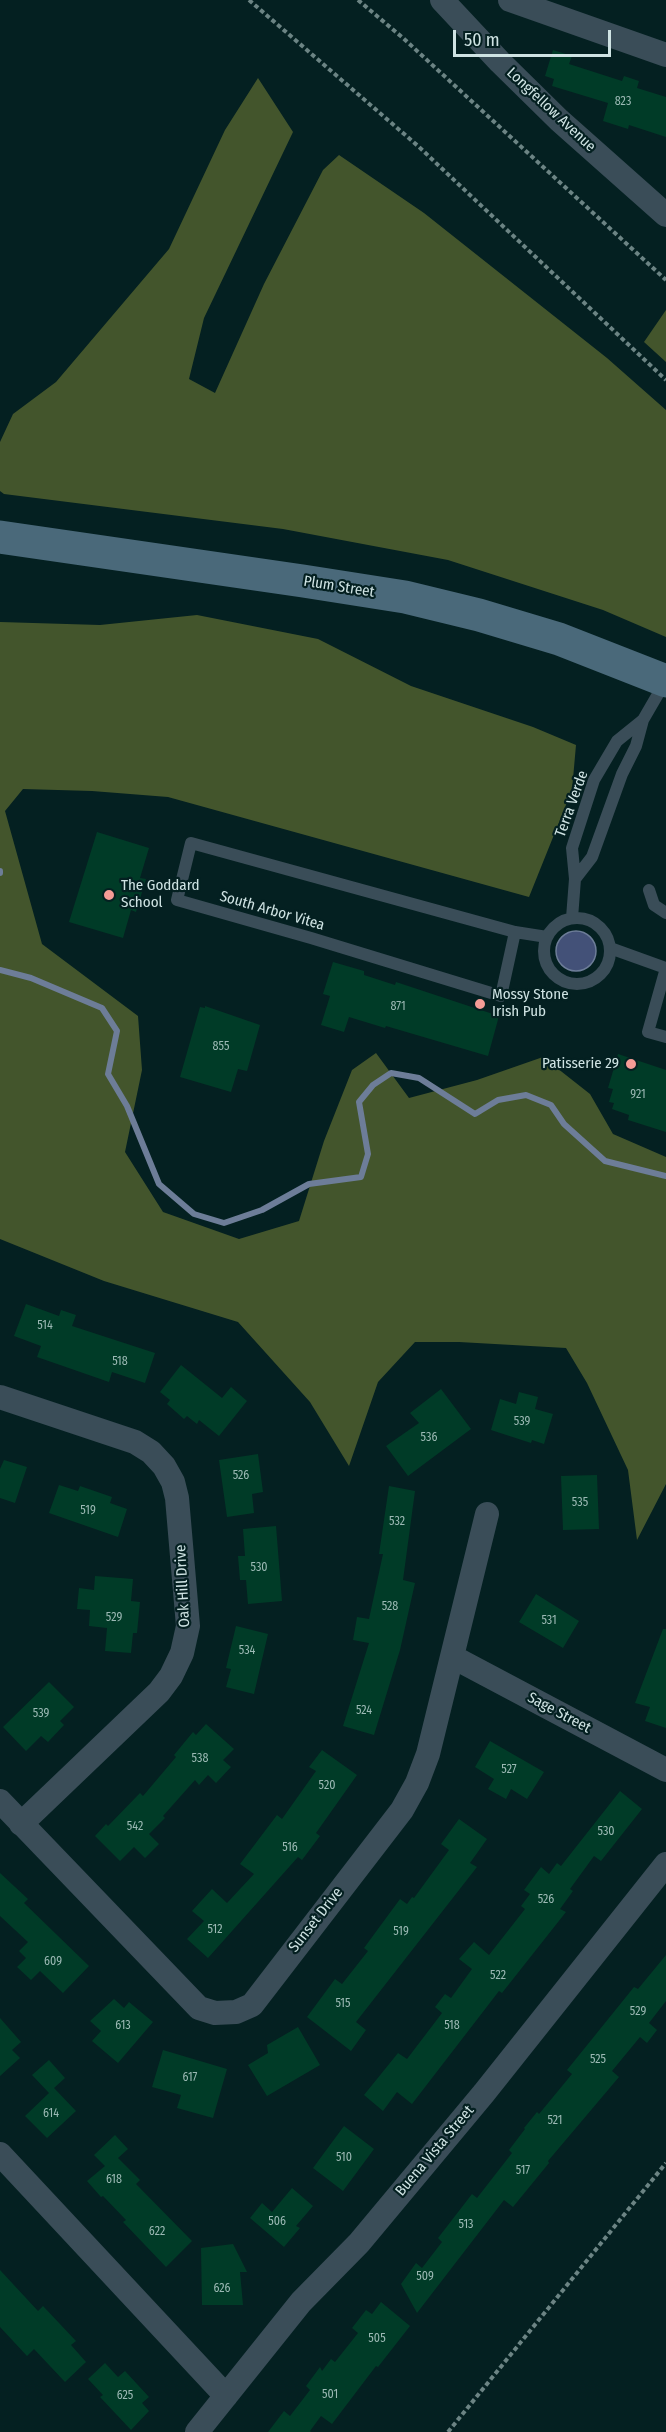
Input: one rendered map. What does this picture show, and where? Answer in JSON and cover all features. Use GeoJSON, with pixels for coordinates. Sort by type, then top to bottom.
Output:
{"type":"FeatureCollection","features":[{"type":"Feature","properties":{"kind":"main road","name":"Plum Street"},"geometry":{"type":"LineString","coordinates":[[0,537],[303,580],[405,597],[479,615],[559,639],[666,681]]}},
{"type":"Feature","properties":{"kind":"street","name":"Longfellow Avenue"},"geometry":{"type":"LineString","coordinates":[[442,0],[500,62],[560,120],[666,214]]}},
{"type":"Feature","properties":{"kind":"street"},"geometry":{"type":"LineString","coordinates":[[510,0],[666,55]]}},
{"type":"Feature","properties":{"kind":"street","name":"Oak Hill Drive"},"geometry":{"type":"LineString","coordinates":[[0,1397],[135,1442],[151,1452],[164,1466],[173,1482],[177,1498],[188,1626],[182,1653],[171,1676],[159,1692],[21,1824]]}},
{"type":"Feature","properties":{"kind":"street","name":"Sunset Drive"},"geometry":{"type":"LineString","coordinates":[[0,1801],[192,2003],[215,2013],[236,2012],[252,2005],[402,1810],[417,1783],[428,1754],[487,1514]]}},
{"type":"Feature","properties":{"kind":"street","name":"Sage Street"},"geometry":{"type":"LineString","coordinates":[[453,1657],[666,1770]]}},
{"type":"Feature","properties":{"kind":"street","name":"Buena Vista Street"},"geometry":{"type":"LineString","coordinates":[[197,2432],[301,2302],[359,2243],[484,2092],[666,1864]]}},
{"type":"Feature","properties":{"kind":"street"},"geometry":{"type":"LineString","coordinates":[[0,2154],[226,2396]]}},
{"type":"Feature","properties":{"kind":"lane","name":"Terra Verde"},"geometry":{"type":"LineString","coordinates":[[575,879],[592,857],[622,774],[636,746],[643,720],[666,681]]}},
{"type":"Feature","properties":{"kind":"lane","name":"Terra Verde"},"geometry":{"type":"LineString","coordinates":[[572,918],[575,879],[572,848],[594,780],[617,741],[643,720]]}},
{"type":"Feature","properties":{"kind":"lane","name":"South Arbor Vitea"},"geometry":{"type":"LineString","coordinates":[[515,932],[501,996],[177,900],[191,843],[515,932],[547,937]]}},
{"type":"Feature","properties":{"kind":"lane"},"geometry":{"type":"LineString","coordinates":[[649,890],[654,905],[666,913]]}},
{"type":"Feature","properties":{"kind":"lane"},"geometry":{"type":"LineString","coordinates":[[572,918],[583,918],[602,929],[608,938],[610,948],[605,969],[588,982],[566,983],[549,969],[544,959],[547,937],[553,928],[562,921],[572,918]]}},
{"type":"Feature","properties":{"kind":"lane"},"geometry":{"type":"LineString","coordinates":[[610,948],[666,968],[648,1032],[666,1037]]}},
{"type":"Feature","properties":{"kind":"path"},"geometry":{"type":"LineString","coordinates":[[249,0],[418,147],[666,380]]}},
{"type":"Feature","properties":{"kind":"path"},"geometry":{"type":"LineString","coordinates":[[358,0],[403,38],[666,280]]}},
{"type":"Feature","properties":{"kind":"path"},"geometry":{"type":"LineString","coordinates":[[448,2432],[666,2163]]}},
{"type":"Feature","properties":{"kind":"green space"},"geometry":{"type":"Polygon","coordinates":[[[258,78],[293,132],[204,318],[189,379],[215,393],[264,284],[323,170],[339,155],[424,213],[607,358],[666,410],[666,637],[603,610],[448,560],[283,529],[4,494],[0,491],[0,442],[13,414],[56,382],[169,249],[225,130],[258,78]]]}},
{"type":"Feature","properties":{"kind":"green space"},"geometry":{"type":"Polygon","coordinates":[[[666,310],[666,362],[644,342],[666,310]]]}},
{"type":"Feature","properties":{"kind":"green space"},"geometry":{"type":"Polygon","coordinates":[[[197,615],[318,639],[411,686],[533,727],[576,745],[572,790],[529,897],[168,797],[92,791],[23,789],[5,811],[42,944],[138,1016],[142,1070],[125,1152],[163,1212],[239,1239],[299,1221],[324,1141],[352,1070],[376,1053],[409,1098],[477,1080],[543,1057],[590,1094],[613,1134],[666,1157],[666,1484],[637,1540],[628,1470],[587,1383],[566,1348],[415,1342],[378,1382],[349,1466],[310,1402],[238,1322],[104,1281],[0,1239],[0,622],[100,625],[197,615]]]}},
{"type":"Feature","properties":{"kind":"water"},"geometry":{"type":"Polygon","coordinates":[[[576,931],[590,937],[596,951],[590,965],[576,971],[562,965],[556,951],[562,937],[576,931]]]}},
{"type":"Feature","properties":{"kind":"building"},"geometry":{"type":"Polygon","coordinates":[[[553,50],[572,56],[569,64],[622,81],[624,76],[639,81],[637,88],[666,97],[666,137],[629,125],[628,129],[603,121],[608,103],[552,86],[554,79],[545,76],[553,50]]]}},
{"type":"Feature","properties":{"kind":"building","name":"The Goddard School"},"geometry":{"type":"Polygon","coordinates":[[[97,832],[149,848],[140,878],[146,879],[136,912],[131,910],[123,938],[69,922],[97,832]]]}},
{"type":"Feature","properties":{"kind":"building"},"geometry":{"type":"Polygon","coordinates":[[[333,962],[364,971],[364,975],[395,985],[396,982],[499,1016],[488,1056],[349,1017],[344,1032],[321,1025],[330,996],[323,994],[333,962]]]}},
{"type":"Feature","properties":{"kind":"building"},"geometry":{"type":"Polygon","coordinates":[[[205,1006],[260,1025],[247,1071],[238,1069],[231,1092],[180,1077],[200,1007],[205,1008],[205,1006]]]}},
{"type":"Feature","properties":{"kind":"building"},"geometry":{"type":"Polygon","coordinates":[[[618,1054],[666,1070],[666,1132],[628,1120],[629,1115],[612,1109],[614,1103],[609,1102],[613,1089],[608,1088],[618,1054]]]}},
{"type":"Feature","properties":{"kind":"building"},"geometry":{"type":"Polygon","coordinates":[[[26,1304],[59,1316],[61,1310],[76,1315],[72,1326],[155,1353],[145,1383],[112,1372],[109,1382],[37,1357],[41,1346],[14,1336],[26,1304]]]}},
{"type":"Feature","properties":{"kind":"building"},"geometry":{"type":"Polygon","coordinates":[[[181,1365],[222,1398],[231,1387],[247,1401],[219,1436],[199,1420],[197,1424],[187,1416],[184,1419],[167,1404],[170,1400],[160,1392],[181,1365]]]}},
{"type":"Feature","properties":{"kind":"building"},"geometry":{"type":"Polygon","coordinates":[[[441,1389],[471,1429],[408,1476],[386,1446],[419,1423],[410,1413],[441,1389]]]}},
{"type":"Feature","properties":{"kind":"building"},"geometry":{"type":"Polygon","coordinates":[[[519,1392],[538,1397],[535,1409],[553,1414],[544,1444],[532,1440],[531,1443],[491,1430],[500,1399],[516,1404],[519,1392]]]}},
{"type":"Feature","properties":{"kind":"building"},"geometry":{"type":"Polygon","coordinates":[[[258,1454],[263,1492],[252,1494],[254,1513],[227,1517],[219,1460],[258,1454]]]}},
{"type":"Feature","properties":{"kind":"building"},"geometry":{"type":"Polygon","coordinates":[[[4,1460],[27,1467],[15,1503],[0,1498],[0,1469],[4,1460]]]}},
{"type":"Feature","properties":{"kind":"building"},"geometry":{"type":"Polygon","coordinates":[[[597,1475],[599,1529],[563,1530],[561,1476],[597,1475]]]}},
{"type":"Feature","properties":{"kind":"building"},"geometry":{"type":"Polygon","coordinates":[[[59,1485],[78,1491],[80,1486],[112,1497],[110,1503],[127,1509],[118,1537],[49,1513],[59,1485]]]}},
{"type":"Feature","properties":{"kind":"building"},"geometry":{"type":"Polygon","coordinates":[[[389,1486],[415,1491],[403,1580],[415,1583],[400,1650],[374,1735],[343,1726],[369,1643],[353,1640],[357,1617],[369,1619],[383,1554],[379,1554],[389,1486]]]}},
{"type":"Feature","properties":{"kind":"building"},"geometry":{"type":"Polygon","coordinates":[[[276,1526],[282,1601],[248,1604],[246,1580],[240,1580],[238,1556],[245,1556],[243,1529],[276,1526]]]}},
{"type":"Feature","properties":{"kind":"building"},"geometry":{"type":"Polygon","coordinates":[[[95,1576],[133,1579],[131,1601],[140,1602],[137,1633],[133,1633],[131,1653],[105,1651],[107,1628],[89,1626],[90,1610],[77,1609],[79,1588],[94,1590],[95,1576]]]}},
{"type":"Feature","properties":{"kind":"building"},"geometry":{"type":"Polygon","coordinates":[[[536,1594],[579,1621],[563,1648],[519,1622],[536,1594]]]}},
{"type":"Feature","properties":{"kind":"building"},"geometry":{"type":"Polygon","coordinates":[[[236,1626],[268,1634],[254,1694],[226,1687],[231,1669],[226,1668],[236,1626]]]}},
{"type":"Feature","properties":{"kind":"building"},"geometry":{"type":"Polygon","coordinates":[[[663,1629],[666,1629],[666,1728],[645,1721],[650,1707],[635,1703],[663,1629]]]}},
{"type":"Feature","properties":{"kind":"building"},"geometry":{"type":"Polygon","coordinates":[[[49,1682],[74,1707],[60,1721],[64,1725],[48,1742],[41,1736],[26,1751],[3,1727],[49,1682]]]}},
{"type":"Feature","properties":{"kind":"building"},"geometry":{"type":"Polygon","coordinates":[[[206,1724],[234,1749],[223,1760],[231,1767],[216,1783],[208,1775],[199,1785],[195,1780],[163,1816],[165,1818],[149,1834],[159,1844],[145,1858],[134,1847],[120,1861],[95,1836],[140,1793],[143,1796],[176,1757],[174,1755],[193,1732],[196,1735],[206,1724]]]}},
{"type":"Feature","properties":{"kind":"building"},"geometry":{"type":"Polygon","coordinates":[[[490,1741],[544,1772],[527,1799],[511,1789],[506,1799],[488,1789],[494,1779],[475,1767],[490,1741]]]}},
{"type":"Feature","properties":{"kind":"building"},"geometry":{"type":"Polygon","coordinates":[[[322,1750],[357,1775],[316,1833],[320,1836],[302,1860],[298,1857],[208,1958],[187,1939],[204,1921],[192,1911],[212,1889],[227,1903],[254,1874],[240,1864],[277,1815],[282,1819],[316,1771],[309,1767],[322,1750]]]}},
{"type":"Feature","properties":{"kind":"building"},"geometry":{"type":"Polygon","coordinates":[[[620,1791],[642,1809],[601,1861],[594,1856],[570,1889],[573,1891],[560,1909],[566,1912],[502,1993],[499,1991],[412,2104],[397,2092],[383,2111],[364,2095],[398,2053],[407,2059],[442,2013],[435,2007],[445,1994],[451,1998],[472,1969],[459,1959],[474,1942],[489,1955],[525,1909],[521,1906],[530,1894],[524,1890],[541,1867],[549,1874],[557,1863],[561,1866],[620,1791]]]}},
{"type":"Feature","properties":{"kind":"building"},"geometry":{"type":"Polygon","coordinates":[[[459,1819],[487,1839],[470,1863],[477,1867],[356,2022],[366,2030],[351,2051],[307,2017],[335,1979],[342,1984],[368,1951],[364,1948],[400,1899],[407,1904],[412,1897],[414,1898],[449,1850],[441,1844],[459,1819]]]}},
{"type":"Feature","properties":{"kind":"building"},"geometry":{"type":"Polygon","coordinates":[[[0,1873],[28,1899],[24,1903],[89,1966],[63,1993],[40,1971],[31,1980],[17,1967],[26,1958],[19,1951],[28,1942],[0,1916],[0,1873]]]}},
{"type":"Feature","properties":{"kind":"building"},"geometry":{"type":"Polygon","coordinates":[[[666,1955],[666,2001],[649,2023],[657,2030],[647,2043],[640,2037],[612,2071],[619,2077],[548,2161],[549,2163],[513,2207],[504,2200],[417,2313],[401,2284],[416,2263],[422,2268],[442,2242],[438,2238],[472,2194],[477,2198],[512,2153],[509,2150],[524,2128],[537,2112],[539,2114],[572,2074],[567,2070],[634,1987],[638,1989],[666,1955]]]}},
{"type":"Feature","properties":{"kind":"building"},"geometry":{"type":"Polygon","coordinates":[[[114,1999],[124,2008],[129,2002],[153,2022],[118,2063],[92,2041],[101,2031],[90,2021],[114,1999]]]}},
{"type":"Feature","properties":{"kind":"building"},"geometry":{"type":"Polygon","coordinates":[[[0,2018],[21,2042],[12,2050],[20,2058],[0,2076],[0,2018]]]}},
{"type":"Feature","properties":{"kind":"building"},"geometry":{"type":"Polygon","coordinates":[[[298,2027],[320,2065],[267,2096],[248,2065],[268,2053],[267,2045],[298,2027]]]}},
{"type":"Feature","properties":{"kind":"building"},"geometry":{"type":"Polygon","coordinates":[[[163,2050],[227,2069],[213,2118],[177,2108],[181,2095],[152,2087],[163,2050]]]}},
{"type":"Feature","properties":{"kind":"building"},"geometry":{"type":"Polygon","coordinates":[[[49,2060],[65,2078],[54,2088],[76,2111],[47,2138],[25,2116],[49,2093],[32,2075],[49,2060]]]}},
{"type":"Feature","properties":{"kind":"building"},"geometry":{"type":"Polygon","coordinates":[[[344,2126],[374,2149],[343,2191],[313,2168],[344,2126]]]}},
{"type":"Feature","properties":{"kind":"building"},"geometry":{"type":"Polygon","coordinates":[[[115,2135],[128,2149],[118,2158],[140,2180],[136,2184],[192,2241],[166,2267],[123,2222],[126,2220],[87,2181],[105,2166],[94,2155],[115,2135]]]}},
{"type":"Feature","properties":{"kind":"building"},"geometry":{"type":"Polygon","coordinates":[[[292,2188],[313,2206],[296,2226],[300,2228],[284,2247],[250,2218],[262,2203],[272,2212],[292,2188]]]}},
{"type":"Feature","properties":{"kind":"building"},"geometry":{"type":"Polygon","coordinates":[[[233,2244],[247,2272],[240,2272],[243,2305],[202,2305],[201,2248],[233,2244]]]}},
{"type":"Feature","properties":{"kind":"building"},"geometry":{"type":"Polygon","coordinates":[[[0,2270],[38,2311],[43,2306],[76,2341],[71,2345],[86,2362],[65,2382],[34,2349],[27,2356],[0,2327],[0,2270]]]}},
{"type":"Feature","properties":{"kind":"building"},"geometry":{"type":"Polygon","coordinates":[[[381,2302],[410,2326],[332,2424],[321,2416],[311,2432],[268,2432],[284,2411],[290,2416],[310,2390],[306,2386],[320,2367],[322,2371],[331,2359],[335,2362],[358,2333],[352,2328],[366,2310],[372,2314],[381,2302]]]}},
{"type":"Feature","properties":{"kind":"building"},"geometry":{"type":"Polygon","coordinates":[[[105,2363],[118,2377],[125,2371],[149,2397],[142,2403],[149,2411],[131,2430],[100,2397],[103,2395],[88,2379],[105,2363]]]}},
{"type":"Feature","properties":{"kind":"waterway"},"geometry":{"type":"LineString","coordinates":[[0,970],[31,978],[102,1008],[117,1031],[108,1074],[127,1106],[159,1184],[194,1214],[224,1223],[262,1210],[309,1184],[361,1177],[368,1154],[359,1102],[373,1085],[391,1073],[419,1078],[475,1114],[498,1100],[526,1095],[551,1105],[564,1124],[605,1161],[666,1176]]}},
{"type":"Feature","properties":{"kind":"place","name":"The Goddard School"},"geometry":{"type":"Point","coordinates":[109,895]}},
{"type":"Feature","properties":{"kind":"place","name":"Mossy Stone Irish Pub"},"geometry":{"type":"Point","coordinates":[480,1004]}},
{"type":"Feature","properties":{"kind":"place","name":"Patisserie 29"},"geometry":{"type":"Point","coordinates":[631,1064]}}]}
